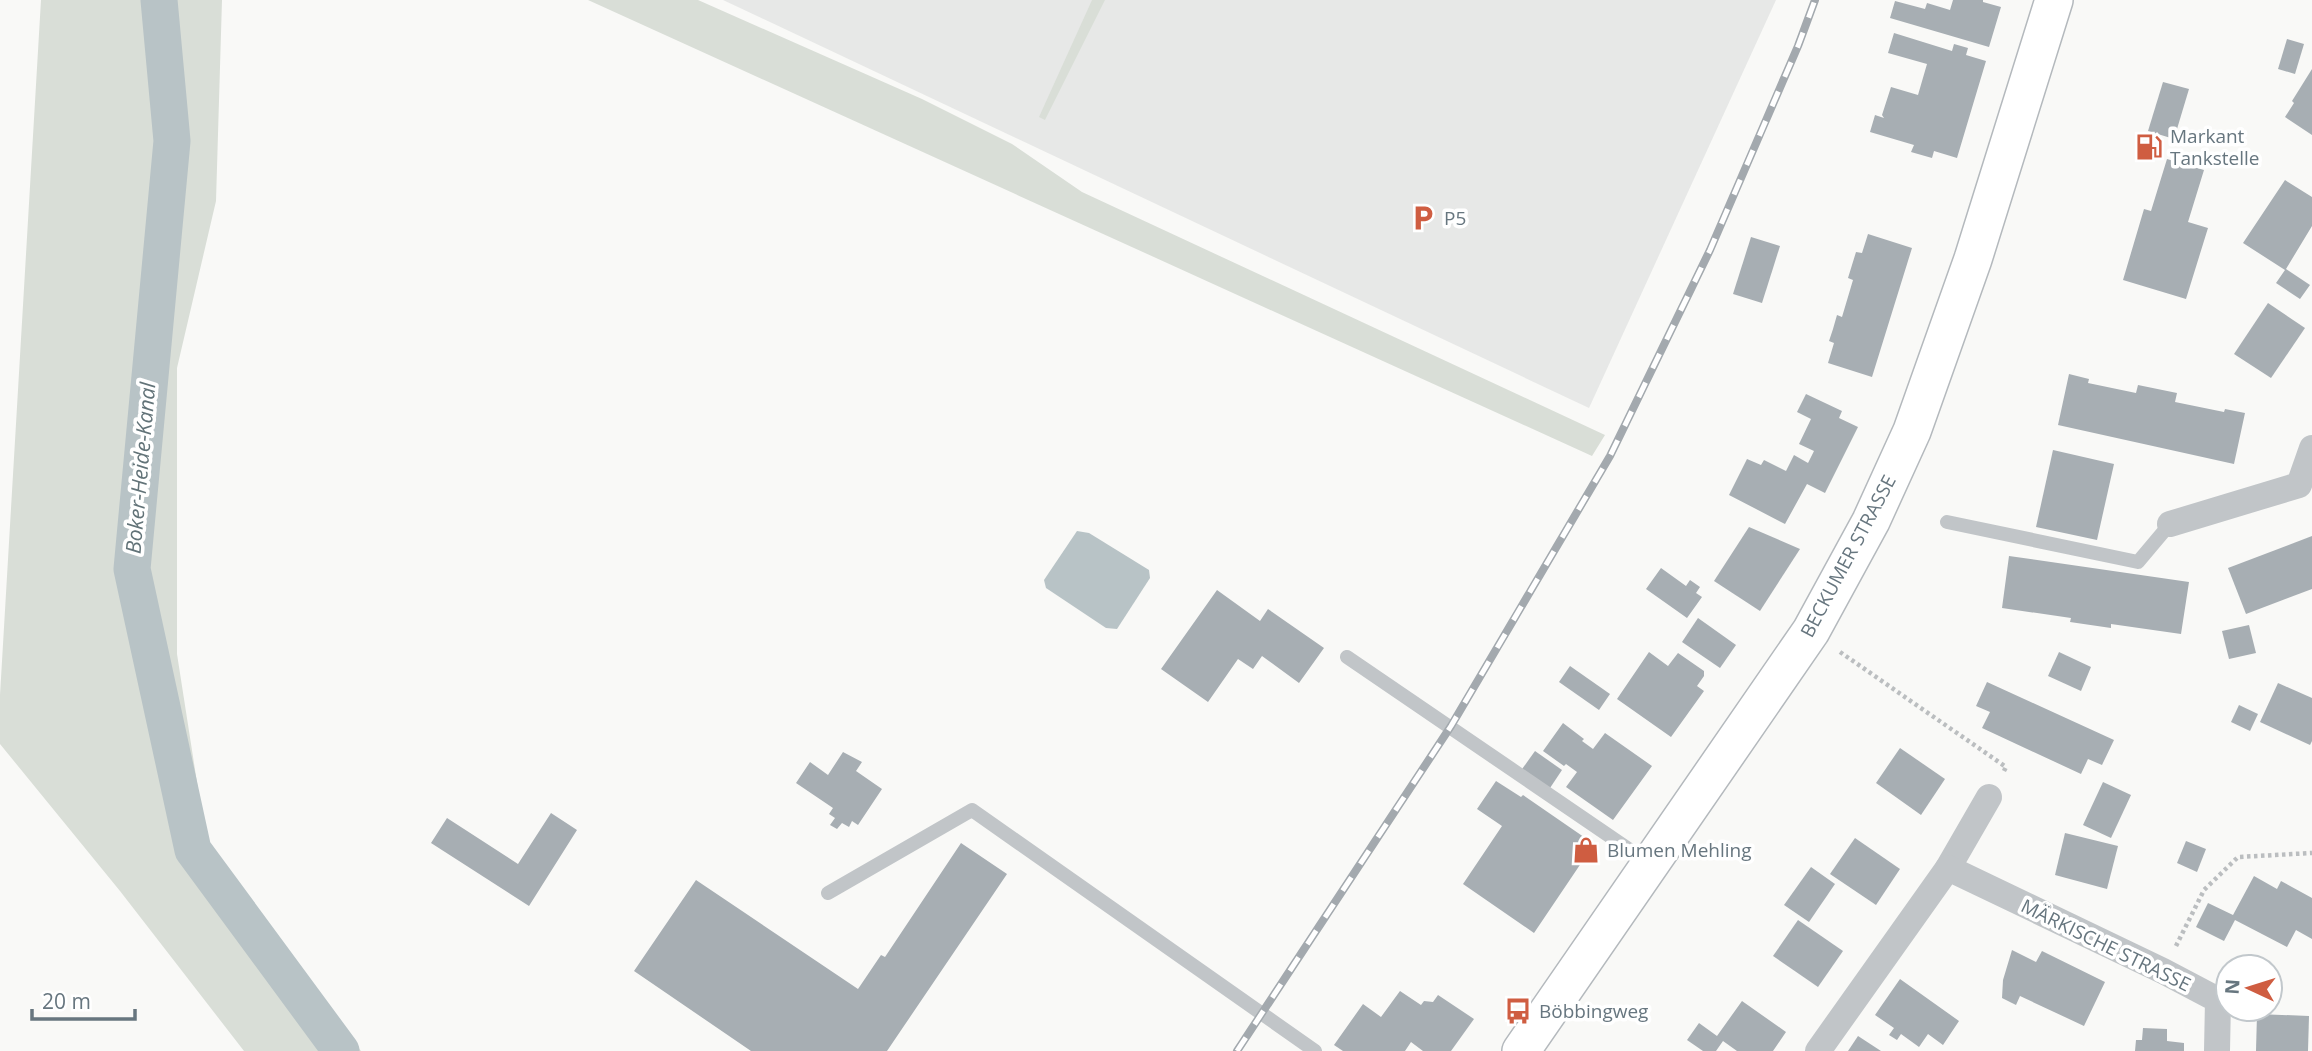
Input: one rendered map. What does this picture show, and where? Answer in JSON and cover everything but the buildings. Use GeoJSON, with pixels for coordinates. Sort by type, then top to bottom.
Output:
{"type":"FeatureCollection","features":[{"type":"Feature","properties":{"kind":"main road","name":"BECKUMER STRASSE"},"geometry":{"type":"LineString","coordinates":[[1521,1051],[1811,631],[1871,521],[1912,431],[1973,259],[2053,0]]}},
{"type":"Feature","properties":{"kind":"street"},"geometry":{"type":"LineString","coordinates":[[2170,524],[2299,485],[2312,448]]}},
{"type":"Feature","properties":{"kind":"street"},"geometry":{"type":"LineString","coordinates":[[1818,1051],[1948,868],[1989,797]]}},
{"type":"Feature","properties":{"kind":"street","name":"MÄRKISCHE STRASSE"},"geometry":{"type":"LineString","coordinates":[[1948,868],[2164,971],[2218,1000],[2217,1051]]}},
{"type":"Feature","properties":{"kind":"lane"},"geometry":{"type":"LineString","coordinates":[[1947,522],[2138,562],[2170,524]]}},
{"type":"Feature","properties":{"kind":"lane"},"geometry":{"type":"LineString","coordinates":[[1347,657],[1650,863]]}},
{"type":"Feature","properties":{"kind":"lane"},"geometry":{"type":"LineString","coordinates":[[828,893],[972,810],[1315,1051]]}},
{"type":"Feature","properties":{"kind":"path"},"geometry":{"type":"LineString","coordinates":[[1811,631],[2006,767],[1989,797]]}},
{"type":"Feature","properties":{"kind":"path"},"geometry":{"type":"LineString","coordinates":[[2164,971],[2204,890],[2238,856],[2312,853]]}},
{"type":"Feature","properties":{"kind":"shaded area"},"geometry":{"type":"Polygon","coordinates":[[[41,0],[222,0],[216,201],[177,368],[177,654],[208,853],[361,1051],[244,1051],[120,891],[0,744],[0,695],[41,0]]]}},
{"type":"Feature","properties":{"kind":"shaded area"},"geometry":{"type":"Polygon","coordinates":[[[588,0],[698,0],[922,99],[1012,144],[1082,192],[1605,435],[1592,456],[588,0]]]}},
{"type":"Feature","properties":{"kind":"shaded area","name":"P5"},"geometry":{"type":"Polygon","coordinates":[[[723,0],[1776,0],[1589,408],[723,0]]]}},
{"type":"Feature","properties":{"kind":"shaded area"},"geometry":{"type":"Polygon","coordinates":[[[1092,0],[1105,0],[1045,120],[1039,117],[1092,0]]]}},
{"type":"Feature","properties":{"kind":"shaded area"},"geometry":{"type":"Polygon","coordinates":[[[1077,531],[1089,533],[1149,570],[1150,578],[1117,629],[1106,628],[1046,588],[1044,580],[1077,531]]]}},
{"type":"Feature","properties":{"kind":"waterway","name":"Boker-Heide-Kanal"},"geometry":{"type":"LineString","coordinates":[[159,0],[172,141],[132,569],[193,850],[341,1051]]}},
{"type":"Feature","properties":{"kind":"railway"},"geometry":{"type":"LineString","coordinates":[[1237,1051],[1451,726],[1610,456],[1710,250],[1798,46],[1815,0]]}},
{"type":"Feature","properties":{"kind":"place","name":"Markant Tankstelle"},"geometry":{"type":"Point","coordinates":[2149,147]}},
{"type":"Feature","properties":{"kind":"place","name":"P5"},"geometry":{"type":"Point","coordinates":[1423,218]}},
{"type":"Feature","properties":{"kind":"place","name":"Blumen Mehling"},"geometry":{"type":"Point","coordinates":[1586,850]}},
{"type":"Feature","properties":{"kind":"place","name":"Böbbingweg"},"geometry":{"type":"Point","coordinates":[1518,1011]}}]}
